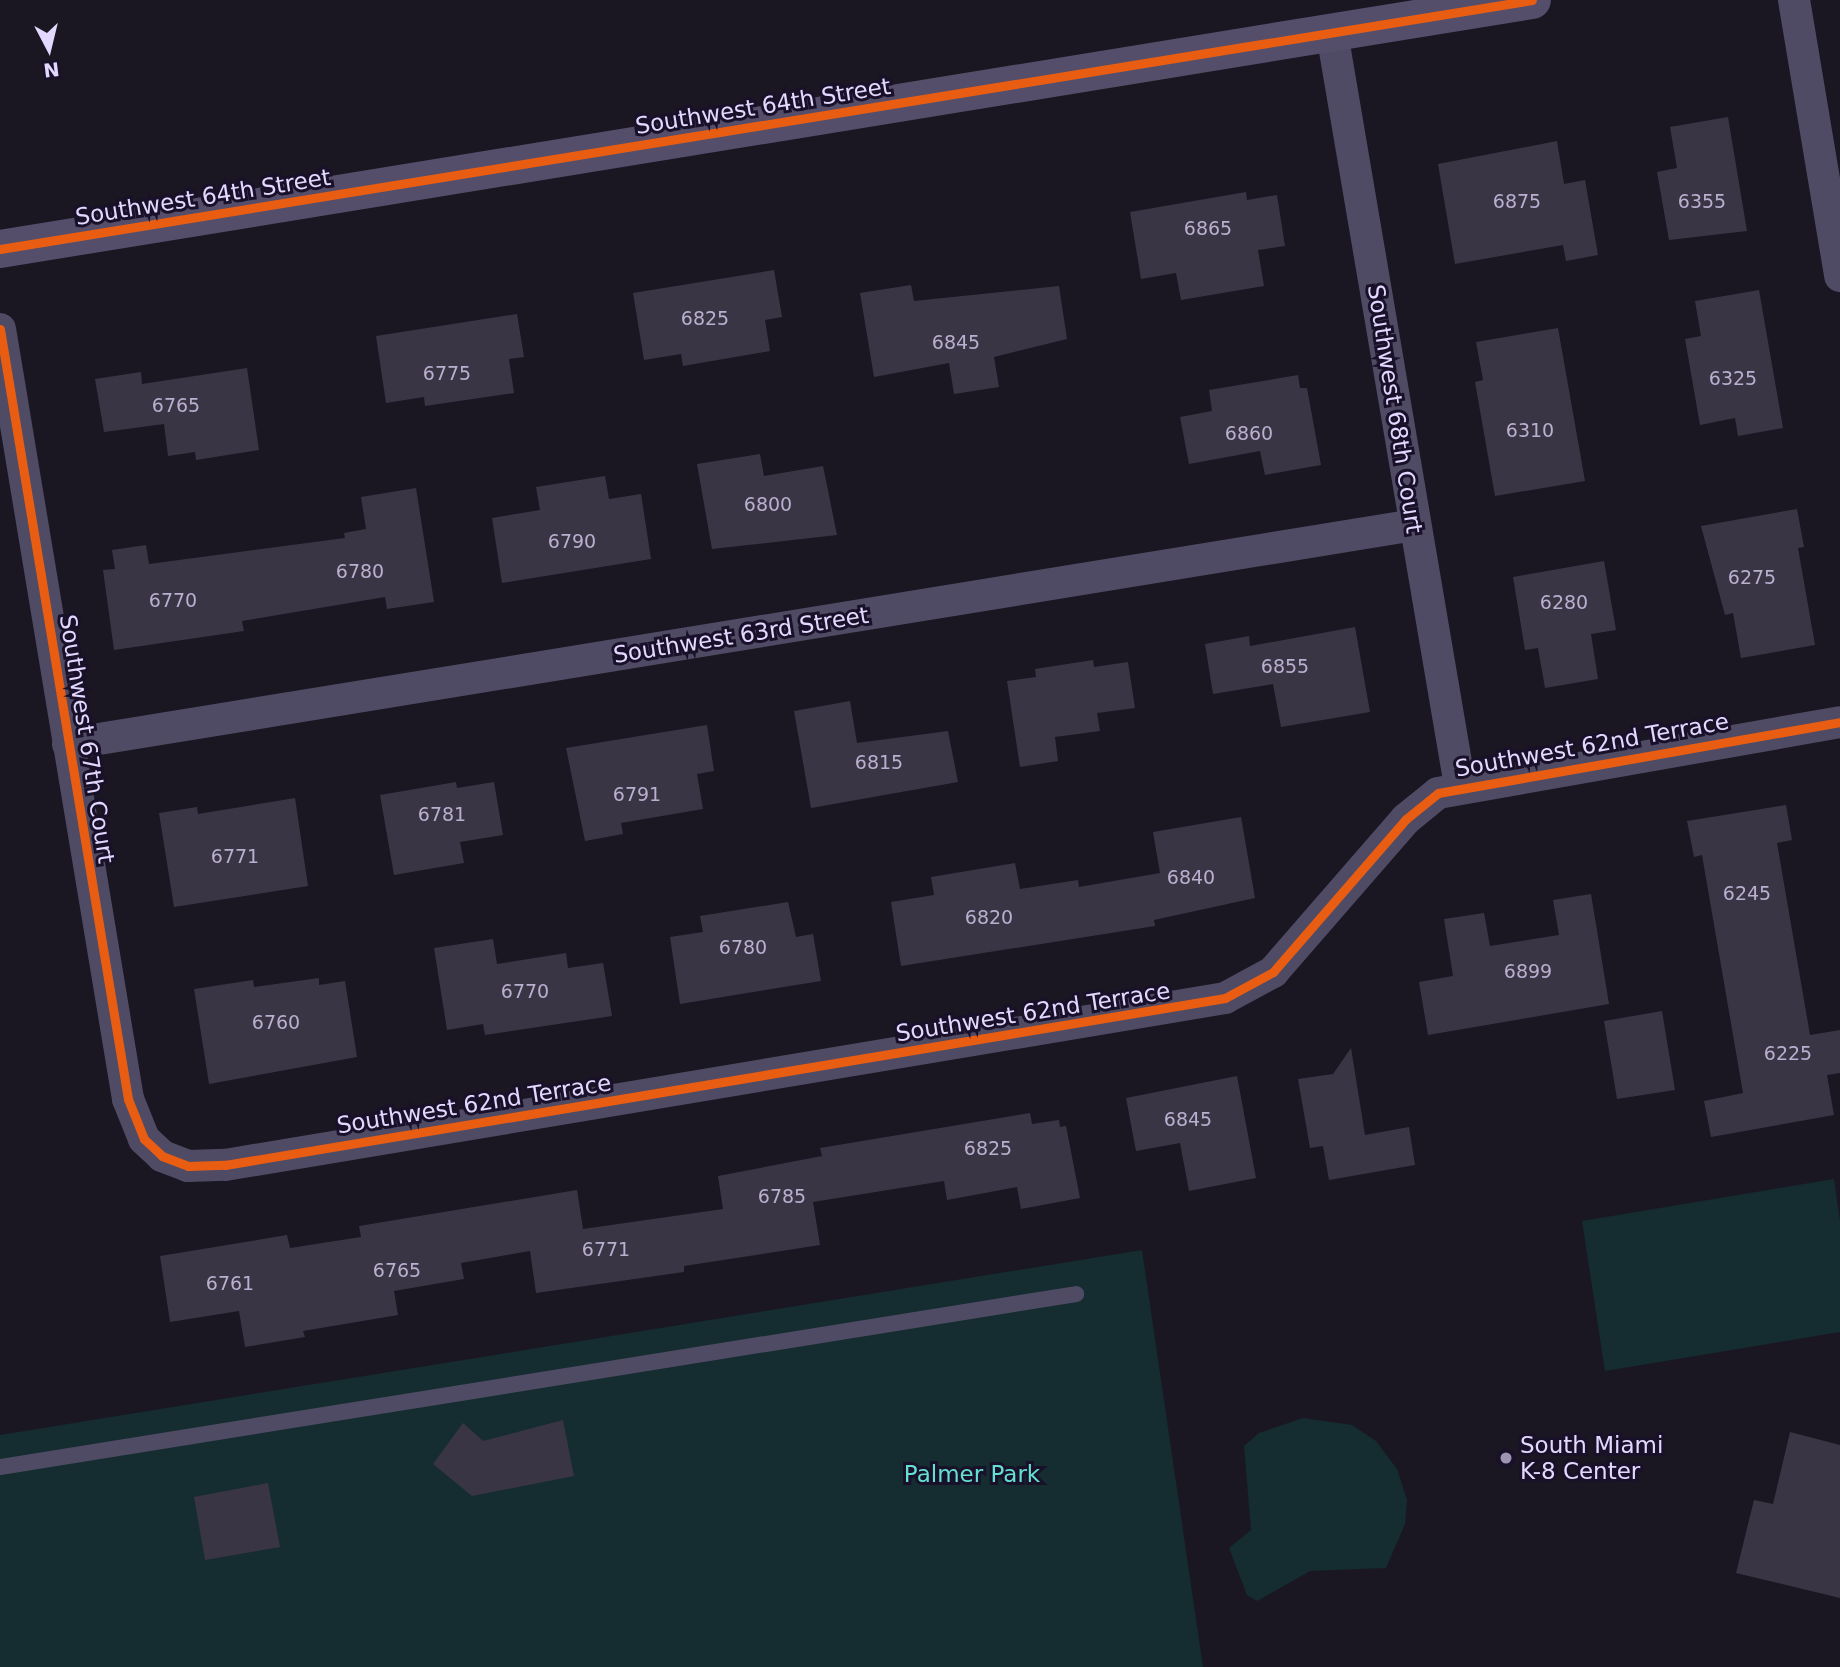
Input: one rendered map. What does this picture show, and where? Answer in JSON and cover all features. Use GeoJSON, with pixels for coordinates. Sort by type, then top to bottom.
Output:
{"type":"FeatureCollection","features":[{"type":"Feature","properties":{"kind":"street","name":"Southwest 64th Street"},"geometry":{"type":"LineString","coordinates":[[0,249],[1532,0]]}},
{"type":"Feature","properties":{"kind":"street"},"geometry":{"type":"LineString","coordinates":[[1794,0],[1840,276]]}},
{"type":"Feature","properties":{"kind":"street","name":"Southwest 68th Court"},"geometry":{"type":"LineString","coordinates":[[1332,33],[1460,786]]}},
{"type":"Feature","properties":{"kind":"street","name":"Southwest 67th Court"},"geometry":{"type":"LineString","coordinates":[[0,329],[128,1099],[137,1126],[153,1149]]}},
{"type":"Feature","properties":{"kind":"street","name":"Southwest 63rd Street"},"geometry":{"type":"LineString","coordinates":[[68,744],[1414,525]]}},
{"type":"Feature","properties":{"kind":"street","name":"Southwest 62nd Terrace"},"geometry":{"type":"LineString","coordinates":[[153,1149],[188,1166],[225,1165],[1224,998],[1273,972],[1406,819],[1438,793],[1460,786],[1840,722]]}},
{"type":"Feature","properties":{"kind":"lane"},"geometry":{"type":"LineString","coordinates":[[0,1467],[1076,1294]]}},
{"type":"Feature","properties":{"kind":"green space"},"geometry":{"type":"Polygon","coordinates":[[[1834,1179],[1840,1221],[1840,1332],[1605,1371],[1582,1221],[1834,1179]]]}},
{"type":"Feature","properties":{"kind":"green space","name":"Palmer Park"},"geometry":{"type":"Polygon","coordinates":[[[1142,1250],[1203,1667],[0,1667],[0,1435],[1142,1250]]]}},
{"type":"Feature","properties":{"kind":"green space"},"geometry":{"type":"Polygon","coordinates":[[[1303,1418],[1352,1425],[1376,1441],[1397,1469],[1407,1500],[1405,1524],[1386,1568],[1310,1571],[1257,1601],[1247,1595],[1229,1548],[1251,1530],[1244,1446],[1259,1433],[1303,1418]]]}},
{"type":"Feature","properties":{"kind":"building"},"geometry":{"type":"Polygon","coordinates":[[[1728,117],[1747,231],[1669,240],[1657,172],[1677,168],[1670,127],[1728,117]]]}},
{"type":"Feature","properties":{"kind":"building"},"geometry":{"type":"Polygon","coordinates":[[[1557,141],[1564,184],[1585,180],[1598,255],[1566,261],[1563,245],[1455,264],[1438,164],[1557,141]]]}},
{"type":"Feature","properties":{"kind":"building"},"geometry":{"type":"Polygon","coordinates":[[[1246,192],[1247,200],[1277,195],[1285,246],[1258,250],[1264,286],[1181,300],[1176,273],[1141,279],[1130,212],[1246,192]]]}},
{"type":"Feature","properties":{"kind":"building"},"geometry":{"type":"Polygon","coordinates":[[[774,270],[782,317],[765,320],[770,351],[683,366],[681,354],[644,360],[633,293],[774,270]]]}},
{"type":"Feature","properties":{"kind":"building"},"geometry":{"type":"Polygon","coordinates":[[[911,285],[914,301],[1059,286],[1067,339],[994,357],[999,387],[954,394],[949,363],[874,377],[860,293],[911,285]]]}},
{"type":"Feature","properties":{"kind":"building"},"geometry":{"type":"Polygon","coordinates":[[[1759,290],[1783,428],[1738,436],[1735,418],[1700,425],[1685,339],[1701,336],[1695,301],[1759,290]]]}},
{"type":"Feature","properties":{"kind":"building"},"geometry":{"type":"Polygon","coordinates":[[[517,314],[524,357],[509,359],[514,393],[425,406],[424,397],[386,403],[376,336],[517,314]]]}},
{"type":"Feature","properties":{"kind":"building"},"geometry":{"type":"Polygon","coordinates":[[[1558,328],[1585,481],[1495,496],[1475,382],[1483,380],[1476,342],[1558,328]]]}},
{"type":"Feature","properties":{"kind":"building"},"geometry":{"type":"Polygon","coordinates":[[[247,368],[259,450],[196,460],[195,452],[168,456],[164,424],[104,432],[95,379],[141,372],[142,384],[247,368]]]}},
{"type":"Feature","properties":{"kind":"building"},"geometry":{"type":"Polygon","coordinates":[[[1298,375],[1300,388],[1307,388],[1321,465],[1265,475],[1260,451],[1189,464],[1180,417],[1212,411],[1209,390],[1298,375]]]}},
{"type":"Feature","properties":{"kind":"building"},"geometry":{"type":"Polygon","coordinates":[[[760,454],[764,476],[823,466],[837,535],[712,549],[697,464],[760,454]]]}},
{"type":"Feature","properties":{"kind":"building"},"geometry":{"type":"Polygon","coordinates":[[[605,476],[609,499],[641,494],[651,559],[502,583],[492,518],[540,510],[536,487],[605,476]]]}},
{"type":"Feature","properties":{"kind":"building"},"geometry":{"type":"Polygon","coordinates":[[[416,488],[434,602],[387,609],[385,597],[242,621],[244,631],[114,650],[103,570],[115,569],[112,550],[146,545],[149,564],[345,538],[344,533],[366,529],[361,497],[416,488]]]}},
{"type":"Feature","properties":{"kind":"building"},"geometry":{"type":"Polygon","coordinates":[[[1797,509],[1804,547],[1798,548],[1815,645],[1741,658],[1733,613],[1725,615],[1701,526],[1797,509]]]}},
{"type":"Feature","properties":{"kind":"building"},"geometry":{"type":"Polygon","coordinates":[[[1604,561],[1616,630],[1591,634],[1598,679],[1545,688],[1538,648],[1525,650],[1513,577],[1604,561]]]}},
{"type":"Feature","properties":{"kind":"building"},"geometry":{"type":"Polygon","coordinates":[[[1355,627],[1370,712],[1281,727],[1273,684],[1213,694],[1205,644],[1249,636],[1250,646],[1355,627]]]}},
{"type":"Feature","properties":{"kind":"building"},"geometry":{"type":"Polygon","coordinates":[[[1093,660],[1094,667],[1128,662],[1135,708],[1097,713],[1100,731],[1055,737],[1058,761],[1020,767],[1007,681],[1036,677],[1035,669],[1093,660]]]}},
{"type":"Feature","properties":{"kind":"building"},"geometry":{"type":"Polygon","coordinates":[[[850,701],[857,743],[948,731],[958,782],[811,808],[794,711],[850,701]]]}},
{"type":"Feature","properties":{"kind":"building"},"geometry":{"type":"Polygon","coordinates":[[[707,725],[714,771],[697,774],[703,809],[621,823],[623,834],[585,841],[566,748],[707,725]]]}},
{"type":"Feature","properties":{"kind":"building"},"geometry":{"type":"Polygon","coordinates":[[[456,782],[457,788],[494,782],[503,835],[460,842],[464,863],[394,875],[380,795],[456,782]]]}},
{"type":"Feature","properties":{"kind":"building"},"geometry":{"type":"Polygon","coordinates":[[[295,798],[308,886],[174,907],[159,813],[197,807],[198,814],[295,798]]]}},
{"type":"Feature","properties":{"kind":"building"},"geometry":{"type":"Polygon","coordinates":[[[1786,805],[1792,840],[1777,843],[1810,1035],[1840,1030],[1840,1073],[1827,1075],[1834,1115],[1711,1137],[1704,1101],[1743,1093],[1702,855],[1694,857],[1687,821],[1786,805]]]}},
{"type":"Feature","properties":{"kind":"building"},"geometry":{"type":"Polygon","coordinates":[[[1241,817],[1255,898],[1154,920],[1155,926],[901,966],[891,902],[934,895],[931,877],[1015,863],[1020,889],[1078,880],[1079,887],[1160,873],[1153,832],[1241,817]]]}},
{"type":"Feature","properties":{"kind":"building"},"geometry":{"type":"Polygon","coordinates":[[[1591,894],[1609,1004],[1428,1035],[1419,982],[1453,976],[1444,919],[1484,913],[1490,946],[1559,935],[1553,900],[1591,894]]]}},
{"type":"Feature","properties":{"kind":"building"},"geometry":{"type":"Polygon","coordinates":[[[788,902],[796,937],[813,934],[821,981],[680,1004],[670,937],[703,932],[700,916],[788,902]]]}},
{"type":"Feature","properties":{"kind":"building"},"geometry":{"type":"Polygon","coordinates":[[[493,939],[497,964],[566,953],[568,968],[603,963],[612,1016],[485,1035],[483,1024],[447,1030],[434,948],[493,939]]]}},
{"type":"Feature","properties":{"kind":"building"},"geometry":{"type":"Polygon","coordinates":[[[319,978],[319,985],[345,981],[357,1057],[209,1084],[194,989],[253,980],[254,987],[319,978]]]}},
{"type":"Feature","properties":{"kind":"building"},"geometry":{"type":"Polygon","coordinates":[[[1662,1011],[1675,1090],[1617,1099],[1604,1021],[1662,1011]]]}},
{"type":"Feature","properties":{"kind":"building"},"geometry":{"type":"Polygon","coordinates":[[[1351,1048],[1365,1135],[1409,1127],[1415,1165],[1329,1180],[1323,1146],[1310,1148],[1298,1079],[1333,1074],[1351,1048]]]}},
{"type":"Feature","properties":{"kind":"building"},"geometry":{"type":"Polygon","coordinates":[[[1237,1076],[1256,1178],[1189,1191],[1180,1143],[1136,1151],[1126,1098],[1237,1076]]]}},
{"type":"Feature","properties":{"kind":"building"},"geometry":{"type":"Polygon","coordinates":[[[1030,1113],[1032,1124],[1059,1120],[1060,1127],[1066,1126],[1080,1198],[1021,1209],[1017,1187],[947,1200],[944,1181],[813,1202],[820,1245],[684,1266],[684,1272],[536,1293],[530,1251],[461,1263],[464,1279],[394,1291],[398,1315],[303,1331],[305,1337],[245,1347],[239,1311],[170,1322],[160,1256],[287,1235],[290,1248],[361,1237],[359,1226],[577,1190],[583,1229],[723,1209],[718,1176],[822,1156],[820,1148],[1030,1113]]]}},
{"type":"Feature","properties":{"kind":"building"},"geometry":{"type":"Polygon","coordinates":[[[563,1420],[574,1476],[472,1496],[433,1464],[463,1423],[483,1441],[563,1420]]]}},
{"type":"Feature","properties":{"kind":"building"},"geometry":{"type":"Polygon","coordinates":[[[1790,1432],[1840,1445],[1840,1598],[1736,1573],[1754,1500],[1773,1504],[1790,1432]]]}},
{"type":"Feature","properties":{"kind":"building"},"geometry":{"type":"Polygon","coordinates":[[[268,1483],[280,1547],[205,1560],[194,1497],[268,1483]]]}},
{"type":"Feature","properties":{"kind":"cycle path"},"geometry":{"type":"LineString","coordinates":[[0,249],[1532,0]]}},
{"type":"Feature","properties":{"kind":"cycle path"},"geometry":{"type":"LineString","coordinates":[[0,329],[128,1099],[144,1139],[162,1156],[188,1166],[225,1165],[1225,998],[1273,972],[1406,819],[1438,793],[1840,722]]}},
{"type":"Feature","properties":{"kind":"place","name":"South Miami K-8 Center"},"geometry":{"type":"Point","coordinates":[1506,1458]}}]}
